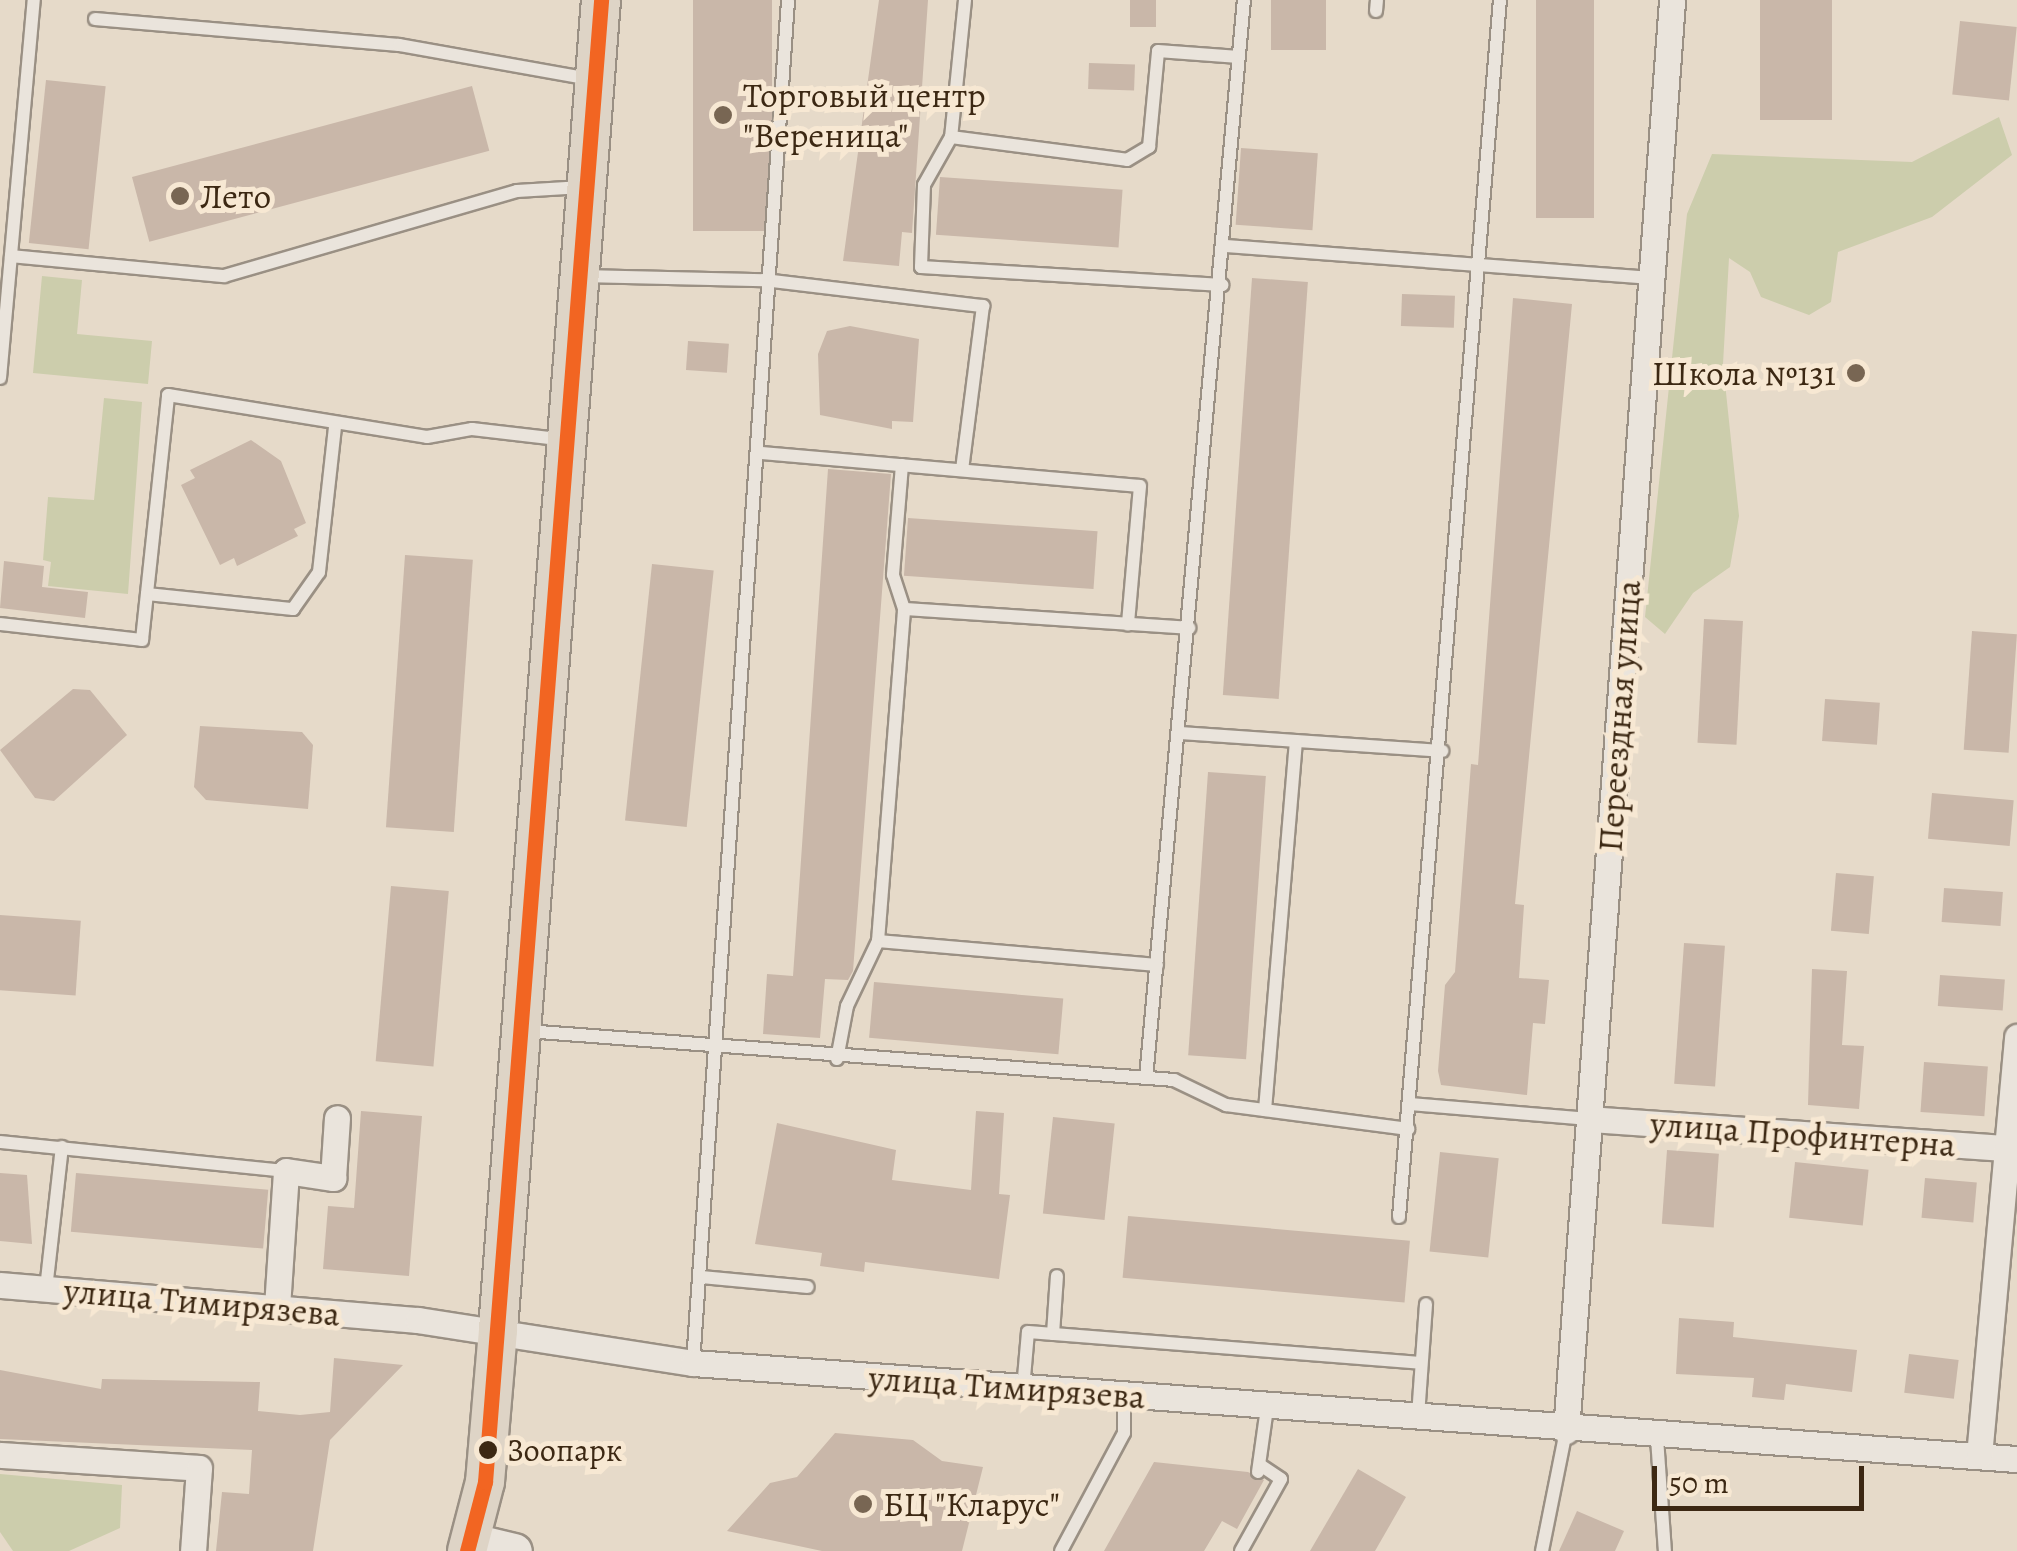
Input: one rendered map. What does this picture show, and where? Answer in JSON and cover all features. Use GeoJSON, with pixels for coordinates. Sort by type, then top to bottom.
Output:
{"type":"FeatureCollection","features":[{"type":"Feature","properties":{"kind":"main road"},"geometry":{"type":"LineString","coordinates":[[469,1546],[498,1330],[524,1031],[591,186],[601,0]]}},
{"type":"Feature","properties":{"kind":"street","name":"Переездная улица"},"geometry":{"type":"LineString","coordinates":[[1566,1431],[1672,0]]}},
{"type":"Feature","properties":{"kind":"street"},"geometry":{"type":"LineString","coordinates":[[1980,1456],[2011,1148],[2017,1038]]}},
{"type":"Feature","properties":{"kind":"street"},"geometry":{"type":"LineString","coordinates":[[277,1306],[286,1170],[333,1178],[337,1118]]}},
{"type":"Feature","properties":{"kind":"street","name":"улица Профинтерна"},"geometry":{"type":"LineString","coordinates":[[1589,1119],[2011,1148]]}},
{"type":"Feature","properties":{"kind":"street","name":"улица Тимирязева"},"geometry":{"type":"LineString","coordinates":[[0,1285],[277,1306],[498,1330],[693,1363],[1657,1438],[2017,1458]]}},
{"type":"Feature","properties":{"kind":"street"},"geometry":{"type":"LineString","coordinates":[[0,1455],[200,1468],[193,1551]]}},
{"type":"Feature","properties":{"kind":"street"},"geometry":{"type":"LineString","coordinates":[[469,1546],[514,1551]]}},
{"type":"Feature","properties":{"kind":"lane"},"geometry":{"type":"LineString","coordinates":[[0,378],[34,0]]}},
{"type":"Feature","properties":{"kind":"lane"},"geometry":{"type":"LineString","coordinates":[[693,1363],[762,452],[764,280],[788,0]]}},
{"type":"Feature","properties":{"kind":"lane"},"geometry":{"type":"LineString","coordinates":[[965,0],[951,138],[924,185],[921,266],[1222,285]]}},
{"type":"Feature","properties":{"kind":"lane"},"geometry":{"type":"LineString","coordinates":[[1146,1078],[1226,246],[1244,0]]}},
{"type":"Feature","properties":{"kind":"lane"},"geometry":{"type":"LineString","coordinates":[[1399,1217],[1442,751],[1500,0]]}},
{"type":"Feature","properties":{"kind":"lane"},"geometry":{"type":"LineString","coordinates":[[96,19],[399,45],[594,80]]}},
{"type":"Feature","properties":{"kind":"lane"},"geometry":{"type":"LineString","coordinates":[[951,138],[1127,160],[1149,147],[1158,51],[1239,57]]}},
{"type":"Feature","properties":{"kind":"lane"},"geometry":{"type":"LineString","coordinates":[[11,256],[224,276],[517,191],[591,186]]}},
{"type":"Feature","properties":{"kind":"lane"},"geometry":{"type":"LineString","coordinates":[[1226,246],[1652,278]]}},
{"type":"Feature","properties":{"kind":"lane"},"geometry":{"type":"LineString","coordinates":[[582,276],[764,280],[983,306],[962,470]]}},
{"type":"Feature","properties":{"kind":"lane"},"geometry":{"type":"LineString","coordinates":[[0,624],[140,640],[166,395],[272,406],[298,422],[568,440]]}},
{"type":"Feature","properties":{"kind":"lane"},"geometry":{"type":"LineString","coordinates":[[147,594],[294,609],[318,577],[335,426]]}},
{"type":"Feature","properties":{"kind":"lane"},"geometry":{"type":"LineString","coordinates":[[762,452],[1140,486],[1128,624]]}},
{"type":"Feature","properties":{"kind":"lane"},"geometry":{"type":"LineString","coordinates":[[837,1059],[847,1006],[878,941],[904,608],[893,575],[902,465]]}},
{"type":"Feature","properties":{"kind":"lane"},"geometry":{"type":"LineString","coordinates":[[904,608],[1189,628]]}},
{"type":"Feature","properties":{"kind":"lane"},"geometry":{"type":"LineString","coordinates":[[1179,733],[1442,751]]}},
{"type":"Feature","properties":{"kind":"lane"},"geometry":{"type":"LineString","coordinates":[[1265,1110],[1296,741]]}},
{"type":"Feature","properties":{"kind":"lane"},"geometry":{"type":"LineString","coordinates":[[878,941],[1157,964]]}},
{"type":"Feature","properties":{"kind":"lane"},"geometry":{"type":"LineString","coordinates":[[524,1031],[719,1051],[1146,1078],[1265,1110],[1408,1129]]}},
{"type":"Feature","properties":{"kind":"lane"},"geometry":{"type":"LineString","coordinates":[[1410,1104],[1589,1119]]}},
{"type":"Feature","properties":{"kind":"lane"},"geometry":{"type":"LineString","coordinates":[[0,1142],[286,1170]]}},
{"type":"Feature","properties":{"kind":"lane"},"geometry":{"type":"LineString","coordinates":[[46,1289],[62,1147]]}},
{"type":"Feature","properties":{"kind":"lane"},"geometry":{"type":"LineString","coordinates":[[1053,1334],[1057,1276]]}},
{"type":"Feature","properties":{"kind":"lane"},"geometry":{"type":"LineString","coordinates":[[702,1277],[808,1287]]}},
{"type":"Feature","properties":{"kind":"lane"},"geometry":{"type":"LineString","coordinates":[[1417,1420],[1426,1304]]}},
{"type":"Feature","properties":{"kind":"lane"},"geometry":{"type":"LineString","coordinates":[[1023,1389],[1028,1332],[1421,1363]]}},
{"type":"Feature","properties":{"kind":"lane"},"geometry":{"type":"LineString","coordinates":[[1062,1551],[1124,1434],[1124,1396]]}},
{"type":"Feature","properties":{"kind":"lane"},"geometry":{"type":"LineString","coordinates":[[1241,1551],[1281,1479],[1260,1469],[1267,1408]]}},
{"type":"Feature","properties":{"kind":"lane"},"geometry":{"type":"LineString","coordinates":[[1542,1551],[1566,1431]]}},
{"type":"Feature","properties":{"kind":"lane"},"geometry":{"type":"LineString","coordinates":[[1657,1438],[1666,1551]]}},
{"type":"Feature","properties":{"kind":"green space"},"geometry":{"type":"Polygon","coordinates":[[[1999,117],[2012,155],[1932,217],[1838,252],[1831,302],[1809,315],[1761,297],[1750,272],[1729,258],[1723,364],[1739,516],[1730,567],[1693,593],[1665,634],[1645,617],[1687,214],[1712,154],[1912,162],[1999,117]]]}},
{"type":"Feature","properties":{"kind":"green space"},"geometry":{"type":"Polygon","coordinates":[[[42,276],[82,280],[77,334],[152,341],[148,384],[33,373],[42,276]]]}},
{"type":"Feature","properties":{"kind":"green space"},"geometry":{"type":"Polygon","coordinates":[[[104,398],[142,402],[128,594],[48,586],[51,562],[43,560],[48,497],[94,500],[104,398]]]}},
{"type":"Feature","properties":{"kind":"green space"},"geometry":{"type":"Polygon","coordinates":[[[0,1474],[122,1485],[120,1528],[69,1551],[13,1551],[0,1532],[0,1474]]]}},
{"type":"Feature","properties":{"kind":"building","name":"Торговый центр \"Вереница\""},"geometry":{"type":"Polygon","coordinates":[[[693,0],[772,0],[772,231],[693,231],[693,0]]]}},
{"type":"Feature","properties":{"kind":"building"},"geometry":{"type":"Polygon","coordinates":[[[879,0],[928,0],[912,233],[902,232],[899,266],[843,261],[879,0]]]}},
{"type":"Feature","properties":{"kind":"building"},"geometry":{"type":"Polygon","coordinates":[[[1130,0],[1156,0],[1156,27],[1130,27],[1130,0]]]}},
{"type":"Feature","properties":{"kind":"building"},"geometry":{"type":"Polygon","coordinates":[[[1271,0],[1326,0],[1326,50],[1271,50],[1271,0]]]}},
{"type":"Feature","properties":{"kind":"building"},"geometry":{"type":"Polygon","coordinates":[[[1536,0],[1594,0],[1594,218],[1536,218],[1536,0]]]}},
{"type":"Feature","properties":{"kind":"building"},"geometry":{"type":"Polygon","coordinates":[[[1760,0],[1832,0],[1832,120],[1760,120],[1760,0]]]}},
{"type":"Feature","properties":{"kind":"building"},"geometry":{"type":"Polygon","coordinates":[[[1960,21],[2017,27],[2009,101],[1952,95],[1960,21]]]}},
{"type":"Feature","properties":{"kind":"building"},"geometry":{"type":"Polygon","coordinates":[[[1089,63],[1135,65],[1134,91],[1088,89],[1089,63]]]}},
{"type":"Feature","properties":{"kind":"building"},"geometry":{"type":"Polygon","coordinates":[[[46,80],[106,86],[89,249],[29,243],[46,80]]]}},
{"type":"Feature","properties":{"kind":"building"},"geometry":{"type":"Polygon","coordinates":[[[472,86],[489,151],[149,242],[132,177],[472,86]]]}},
{"type":"Feature","properties":{"kind":"building"},"geometry":{"type":"Polygon","coordinates":[[[1241,148],[1318,153],[1312,230],[1236,225],[1241,148]]]}},
{"type":"Feature","properties":{"kind":"building"},"geometry":{"type":"Polygon","coordinates":[[[940,177],[1123,190],[1119,248],[936,235],[940,177]]]}},
{"type":"Feature","properties":{"kind":"building"},"geometry":{"type":"Polygon","coordinates":[[[1252,278],[1308,282],[1279,699],[1223,695],[1252,278]]]}},
{"type":"Feature","properties":{"kind":"building"},"geometry":{"type":"Polygon","coordinates":[[[1402,294],[1455,296],[1454,328],[1401,326],[1402,294]]]}},
{"type":"Feature","properties":{"kind":"building"},"geometry":{"type":"Polygon","coordinates":[[[1513,298],[1572,304],[1515,904],[1524,905],[1519,978],[1549,980],[1545,1024],[1533,1023],[1527,1095],[1441,1085],[1438,1071],[1445,985],[1455,972],[1471,764],[1478,765],[1513,298]]]}},
{"type":"Feature","properties":{"kind":"building"},"geometry":{"type":"Polygon","coordinates":[[[850,326],[919,339],[913,422],[892,421],[892,429],[820,415],[818,354],[827,331],[850,326]]]}},
{"type":"Feature","properties":{"kind":"building"},"geometry":{"type":"Polygon","coordinates":[[[688,341],[729,344],[727,373],[686,370],[688,341]]]}},
{"type":"Feature","properties":{"kind":"building"},"geometry":{"type":"Polygon","coordinates":[[[251,440],[281,461],[306,523],[294,529],[298,536],[237,566],[234,558],[220,565],[181,485],[195,478],[190,470],[251,440]]]}},
{"type":"Feature","properties":{"kind":"building"},"geometry":{"type":"Polygon","coordinates":[[[828,469],[891,474],[853,971],[848,980],[825,979],[820,1038],[763,1034],[767,974],[793,976],[828,469]]]}},
{"type":"Feature","properties":{"kind":"building"},"geometry":{"type":"Polygon","coordinates":[[[908,518],[1098,531],[1093,589],[904,576],[908,518]]]}},
{"type":"Feature","properties":{"kind":"building"},"geometry":{"type":"Polygon","coordinates":[[[405,555],[473,560],[454,832],[386,827],[405,555]]]}},
{"type":"Feature","properties":{"kind":"building"},"geometry":{"type":"Polygon","coordinates":[[[4,561],[44,566],[42,587],[88,592],[85,618],[0,608],[4,561]]]}},
{"type":"Feature","properties":{"kind":"building"},"geometry":{"type":"Polygon","coordinates":[[[652,564],[714,570],[687,827],[625,821],[652,564]]]}},
{"type":"Feature","properties":{"kind":"building"},"geometry":{"type":"Polygon","coordinates":[[[1704,619],[1743,621],[1736,745],[1698,743],[1704,619]]]}},
{"type":"Feature","properties":{"kind":"building"},"geometry":{"type":"Polygon","coordinates":[[[1972,631],[2017,634],[2009,753],[1964,750],[1972,631]]]}},
{"type":"Feature","properties":{"kind":"building"},"geometry":{"type":"Polygon","coordinates":[[[73,689],[90,690],[127,735],[54,801],[35,798],[0,750],[73,689]]]}},
{"type":"Feature","properties":{"kind":"building"},"geometry":{"type":"Polygon","coordinates":[[[1825,699],[1880,703],[1877,745],[1822,741],[1825,699]]]}},
{"type":"Feature","properties":{"kind":"building"},"geometry":{"type":"Polygon","coordinates":[[[200,726],[302,732],[313,745],[308,809],[206,800],[194,787],[200,726]]]}},
{"type":"Feature","properties":{"kind":"building"},"geometry":{"type":"Polygon","coordinates":[[[1208,772],[1266,776],[1246,1059],[1188,1055],[1208,772]]]}},
{"type":"Feature","properties":{"kind":"building"},"geometry":{"type":"Polygon","coordinates":[[[1932,793],[2014,800],[2010,846],[1928,839],[1932,793]]]}},
{"type":"Feature","properties":{"kind":"building"},"geometry":{"type":"Polygon","coordinates":[[[1836,873],[1874,876],[1869,934],[1831,931],[1836,873]]]}},
{"type":"Feature","properties":{"kind":"building"},"geometry":{"type":"Polygon","coordinates":[[[391,886],[449,891],[433,1066],[376,1061],[391,886]]]}},
{"type":"Feature","properties":{"kind":"building"},"geometry":{"type":"Polygon","coordinates":[[[1944,888],[2003,892],[2000,926],[1942,922],[1944,888]]]}},
{"type":"Feature","properties":{"kind":"building"},"geometry":{"type":"Polygon","coordinates":[[[0,915],[81,921],[76,995],[0,990],[0,915]]]}},
{"type":"Feature","properties":{"kind":"building"},"geometry":{"type":"Polygon","coordinates":[[[1684,943],[1725,946],[1715,1087],[1674,1084],[1684,943]]]}},
{"type":"Feature","properties":{"kind":"building"},"geometry":{"type":"Polygon","coordinates":[[[1812,969],[1847,971],[1842,1045],[1864,1046],[1859,1109],[1808,1105],[1812,969]]]}},
{"type":"Feature","properties":{"kind":"building"},"geometry":{"type":"Polygon","coordinates":[[[1940,975],[2005,980],[2003,1010],[1938,1006],[1940,975]]]}},
{"type":"Feature","properties":{"kind":"building"},"geometry":{"type":"Polygon","coordinates":[[[874,982],[1063,999],[1058,1054],[869,1038],[874,982]]]}},
{"type":"Feature","properties":{"kind":"building"},"geometry":{"type":"Polygon","coordinates":[[[1924,1062],[1988,1066],[1984,1116],[1921,1112],[1924,1062]]]}},
{"type":"Feature","properties":{"kind":"building"},"geometry":{"type":"Polygon","coordinates":[[[361,1111],[422,1116],[409,1276],[323,1269],[328,1206],[354,1208],[361,1111]]]}},
{"type":"Feature","properties":{"kind":"building"},"geometry":{"type":"Polygon","coordinates":[[[976,1111],[1004,1113],[999,1194],[1010,1195],[999,1279],[865,1262],[864,1272],[820,1266],[822,1253],[755,1244],[777,1123],[896,1150],[892,1180],[971,1190],[976,1111]]]}},
{"type":"Feature","properties":{"kind":"building"},"geometry":{"type":"Polygon","coordinates":[[[1053,1117],[1115,1123],[1105,1220],[1043,1213],[1053,1117]]]}},
{"type":"Feature","properties":{"kind":"building"},"geometry":{"type":"Polygon","coordinates":[[[1667,1150],[1719,1154],[1714,1227],[1662,1224],[1667,1150]]]}},
{"type":"Feature","properties":{"kind":"building"},"geometry":{"type":"Polygon","coordinates":[[[1440,1152],[1499,1158],[1488,1258],[1430,1251],[1440,1152]]]}},
{"type":"Feature","properties":{"kind":"building"},"geometry":{"type":"Polygon","coordinates":[[[1795,1162],[1869,1170],[1863,1225],[1789,1218],[1795,1162]]]}},
{"type":"Feature","properties":{"kind":"building"},"geometry":{"type":"Polygon","coordinates":[[[0,1173],[27,1175],[32,1244],[0,1241],[0,1173]]]}},
{"type":"Feature","properties":{"kind":"building"},"geometry":{"type":"Polygon","coordinates":[[[76,1173],[268,1190],[263,1249],[71,1232],[76,1173]]]}},
{"type":"Feature","properties":{"kind":"building"},"geometry":{"type":"Polygon","coordinates":[[[1925,1178],[1977,1183],[1973,1222],[1922,1218],[1925,1178]]]}},
{"type":"Feature","properties":{"kind":"building"},"geometry":{"type":"Polygon","coordinates":[[[1128,1216],[1410,1241],[1405,1302],[1123,1278],[1128,1216]]]}},
{"type":"Feature","properties":{"kind":"building"},"geometry":{"type":"Polygon","coordinates":[[[1679,1318],[1734,1322],[1733,1337],[1857,1350],[1852,1392],[1786,1384],[1784,1400],[1752,1397],[1754,1378],[1676,1374],[1679,1318]]]}},
{"type":"Feature","properties":{"kind":"building"},"geometry":{"type":"Polygon","coordinates":[[[1909,1354],[1959,1360],[1954,1399],[1904,1393],[1909,1354]]]}},
{"type":"Feature","properties":{"kind":"building"},"geometry":{"type":"Polygon","coordinates":[[[334,1358],[403,1365],[330,1440],[313,1551],[216,1551],[222,1492],[249,1494],[252,1450],[0,1439],[0,1370],[101,1389],[102,1379],[260,1382],[258,1411],[300,1415],[330,1412],[334,1358]]]}},
{"type":"Feature","properties":{"kind":"building","name":"БЦ \"Кларус\""},"geometry":{"type":"Polygon","coordinates":[[[835,1433],[913,1440],[942,1461],[983,1467],[962,1551],[822,1551],[727,1531],[770,1483],[797,1477],[835,1433]]]}},
{"type":"Feature","properties":{"kind":"building"},"geometry":{"type":"Polygon","coordinates":[[[1154,1462],[1248,1472],[1264,1480],[1237,1529],[1222,1521],[1204,1551],[1104,1551],[1154,1462]]]}},
{"type":"Feature","properties":{"kind":"building"},"geometry":{"type":"Polygon","coordinates":[[[1358,1469],[1406,1497],[1375,1551],[1310,1551],[1358,1469]]]}},
{"type":"Feature","properties":{"kind":"building"},"geometry":{"type":"Polygon","coordinates":[[[1577,1511],[1624,1531],[1615,1551],[1559,1551],[1577,1511]]]}},
{"type":"Feature","properties":{"kind":"transit line"},"geometry":{"type":"LineString","coordinates":[[467,1551],[485,1482],[601,0]]}},
{"type":"Feature","properties":{"kind":"place","name":"Торговый центр \"Вереница\""},"geometry":{"type":"Point","coordinates":[723,115]}},
{"type":"Feature","properties":{"kind":"place","name":"Лето"},"geometry":{"type":"Point","coordinates":[180,196]}},
{"type":"Feature","properties":{"kind":"place","name":"Школа №131"},"geometry":{"type":"Point","coordinates":[1856,373]}},
{"type":"Feature","properties":{"kind":"place","name":"Зоопарк"},"geometry":{"type":"Point","coordinates":[488,1450]}},
{"type":"Feature","properties":{"kind":"place","name":"БЦ \"Кларус\""},"geometry":{"type":"Point","coordinates":[863,1504]}}]}
